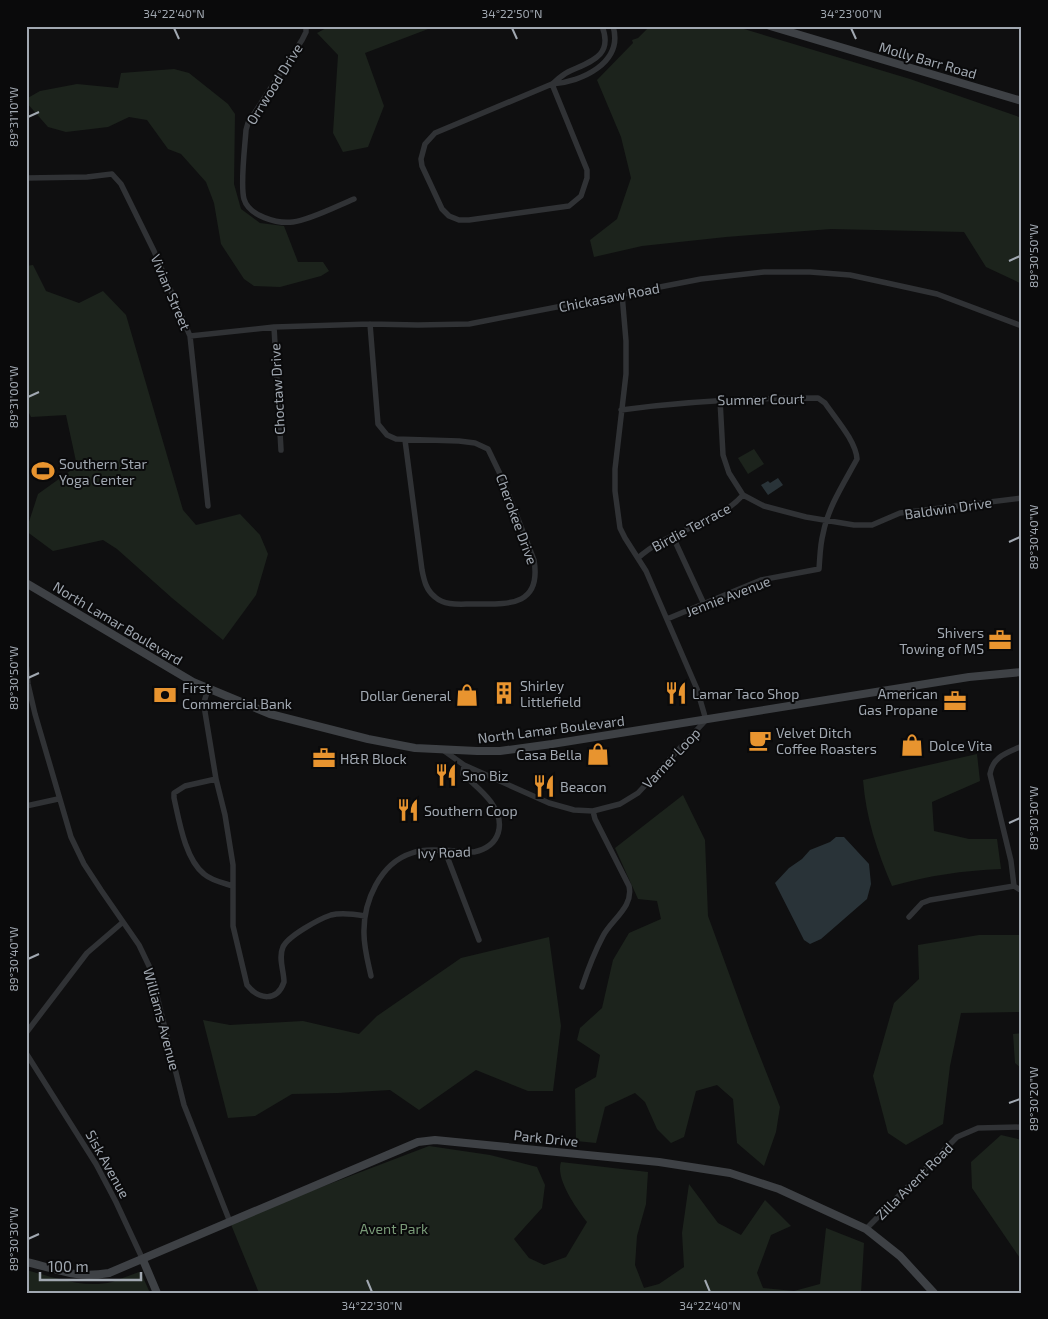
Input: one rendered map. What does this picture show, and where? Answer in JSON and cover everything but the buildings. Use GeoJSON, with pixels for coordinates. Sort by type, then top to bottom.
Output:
{"type":"FeatureCollection","features":[{"type":"Feature","properties":{"kind":"street","name":"Orrwood Drive"},"geometry":{"type":"LineString","coordinates":[[306,26],[306,32],[302,40],[248,123],[242,189],[244,199],[254,213],[293,222],[354,199]]}},
{"type":"Feature","properties":{"kind":"street"},"geometry":{"type":"LineString","coordinates":[[552,84],[587,170],[587,178],[581,196],[569,206],[560,208],[545,208],[469,220],[459,220],[450,216],[442,209],[422,166],[423,150],[429,138],[451,126],[552,84],[566,73],[596,59],[602,51],[605,42],[602,26]]}},
{"type":"Feature","properties":{"kind":"street"},"geometry":{"type":"LineString","coordinates":[[552,84],[564,83],[601,67],[607,61],[614,43],[615,34],[613,26]]}},
{"type":"Feature","properties":{"kind":"street","name":"Molly Barr Road"},"geometry":{"type":"LineString","coordinates":[[770,26],[1022,101]]}},
{"type":"Feature","properties":{"kind":"street","name":"Vivian Street"},"geometry":{"type":"LineString","coordinates":[[26,178],[87,177],[112,174],[121,184],[154,251],[190,336],[208,506]]}},
{"type":"Feature","properties":{"kind":"street","name":"Chickasaw Road"},"geometry":{"type":"LineString","coordinates":[[190,336],[274,327],[370,324],[469,324],[701,279],[764,272],[852,276],[937,294],[1022,326]]}},
{"type":"Feature","properties":{"kind":"street"},"geometry":{"type":"LineString","coordinates":[[622,294],[626,341],[626,374],[615,469],[617,512],[620,528],[624,538],[646,571],[697,689],[706,720]]}},
{"type":"Feature","properties":{"kind":"street","name":"Cherokee Drive"},"geometry":{"type":"LineString","coordinates":[[370,324],[378,424],[387,434],[396,439],[475,443],[488,449],[502,478],[534,560],[535,581],[531,590],[524,598],[517,602],[502,604],[446,603],[436,599],[430,592],[425,584],[422,570],[405,440]]}},
{"type":"Feature","properties":{"kind":"street","name":"Choctaw Drive"},"geometry":{"type":"LineString","coordinates":[[274,327],[281,450]]}},
{"type":"Feature","properties":{"kind":"street","name":"Sumner Court"},"geometry":{"type":"LineString","coordinates":[[621,410],[662,404],[720,400],[818,398],[825,402],[854,446],[857,459],[836,496],[826,520]]}},
{"type":"Feature","properties":{"kind":"street"},"geometry":{"type":"LineString","coordinates":[[720,400],[724,462],[732,480],[742,495]]}},
{"type":"Feature","properties":{"kind":"street","name":"Baldwin Drive"},"geometry":{"type":"LineString","coordinates":[[742,495],[764,506],[806,517],[854,525],[872,525],[900,513],[1022,498]]}},
{"type":"Feature","properties":{"kind":"street","name":"Birdie Terrace"},"geometry":{"type":"LineString","coordinates":[[638,558],[674,536],[728,509],[742,495]]}},
{"type":"Feature","properties":{"kind":"street","name":"Jennie Avenue"},"geometry":{"type":"LineString","coordinates":[[667,620],[761,580],[819,569],[821,544],[826,520]]}},
{"type":"Feature","properties":{"kind":"street"},"geometry":{"type":"LineString","coordinates":[[674,536],[704,604]]}},
{"type":"Feature","properties":{"kind":"street","name":"North Lamar Boulevard"},"geometry":{"type":"LineString","coordinates":[[27,586],[169,669],[208,689],[270,714],[304,724],[397,744],[443,750],[500,751],[573,742],[969,677],[1022,672]]}},
{"type":"Feature","properties":{"kind":"street","name":"Williams Avenue"},"geometry":{"type":"LineString","coordinates":[[26,663],[28,684],[34,709],[58,799],[71,838],[84,864],[139,944],[150,968],[184,1104],[230,1222]]}},
{"type":"Feature","properties":{"kind":"street"},"geometry":{"type":"LineString","coordinates":[[208,689],[204,702],[216,779],[229,836],[233,865],[233,926],[247,985],[258,996],[277,994],[284,982],[281,953],[285,943],[291,937],[331,915],[347,913],[365,916]]}},
{"type":"Feature","properties":{"kind":"street","name":"Varner Loop"},"geometry":{"type":"LineString","coordinates":[[443,750],[464,765],[549,803],[574,810],[593,811],[620,804],[638,793],[706,720]]}},
{"type":"Feature","properties":{"kind":"street"},"geometry":{"type":"LineString","coordinates":[[1014,886],[1011,861],[990,774],[992,764],[998,758],[1022,746]]}},
{"type":"Feature","properties":{"kind":"street","name":"Ivy Road"},"geometry":{"type":"LineString","coordinates":[[371,976],[365,945],[365,916],[371,894],[380,878],[394,863],[413,852],[426,850],[474,852],[488,847],[498,835],[498,819],[492,803],[463,774],[464,765]]}},
{"type":"Feature","properties":{"kind":"street"},"geometry":{"type":"LineString","coordinates":[[216,779],[185,786],[174,793],[174,798],[187,848],[195,863],[203,874],[233,886]]}},
{"type":"Feature","properties":{"kind":"street"},"geometry":{"type":"LineString","coordinates":[[26,806],[58,799]]}},
{"type":"Feature","properties":{"kind":"street"},"geometry":{"type":"LineString","coordinates":[[582,987],[588,968],[604,933],[626,904],[630,895],[629,886],[593,811]]}},
{"type":"Feature","properties":{"kind":"street"},"geometry":{"type":"LineString","coordinates":[[445,852],[479,940]]}},
{"type":"Feature","properties":{"kind":"street"},"geometry":{"type":"LineString","coordinates":[[909,917],[922,903],[930,900],[1014,886],[1022,891]]}},
{"type":"Feature","properties":{"kind":"street"},"geometry":{"type":"LineString","coordinates":[[26,1034],[87,953],[123,922]]}},
{"type":"Feature","properties":{"kind":"street","name":"Sisk Avenue"},"geometry":{"type":"LineString","coordinates":[[26,1053],[96,1164],[116,1202],[157,1293]]}},
{"type":"Feature","properties":{"kind":"street","name":"Zilla Avent Road"},"geometry":{"type":"LineString","coordinates":[[866,1229],[957,1137],[978,1128],[1022,1127]]}},
{"type":"Feature","properties":{"kind":"street","name":"Park Drive"},"geometry":{"type":"LineString","coordinates":[[26,1262],[78,1276],[109,1273],[418,1142],[434,1140],[659,1162],[730,1173],[775,1187],[866,1229],[900,1256],[934,1293]]}},
{"type":"Feature","properties":{"kind":"green space"},"geometry":{"type":"Polygon","coordinates":[[[330,26],[436,26],[365,53],[384,106],[368,147],[343,152],[333,133],[338,55],[317,33],[330,26]]]}},
{"type":"Feature","properties":{"kind":"green space"},"geometry":{"type":"Polygon","coordinates":[[[650,26],[734,26],[910,79],[1022,118],[1022,284],[986,267],[964,232],[831,229],[642,246],[594,257],[590,240],[617,219],[631,178],[621,137],[597,80],[633,43],[632,40],[638,38],[650,26]]]}},
{"type":"Feature","properties":{"kind":"green space"},"geometry":{"type":"Polygon","coordinates":[[[174,69],[189,73],[228,104],[235,114],[234,184],[241,209],[260,223],[284,226],[298,262],[323,262],[329,271],[321,276],[280,287],[254,286],[244,279],[221,244],[214,203],[206,182],[181,154],[168,149],[147,120],[129,117],[108,127],[66,132],[48,127],[26,102],[26,99],[40,91],[77,84],[118,88],[121,73],[174,69]]]}},
{"type":"Feature","properties":{"kind":"green space"},"geometry":{"type":"Polygon","coordinates":[[[33,265],[46,291],[79,303],[103,291],[126,315],[183,510],[196,525],[240,514],[260,535],[268,554],[256,595],[223,640],[117,549],[103,540],[53,551],[26,531],[38,494],[77,466],[66,415],[31,417],[26,407],[26,266],[33,265]]]}},
{"type":"Feature","properties":{"kind":"green space"},"geometry":{"type":"Polygon","coordinates":[[[754,449],[764,464],[748,474],[738,458],[754,449]]]}},
{"type":"Feature","properties":{"kind":"green space"},"geometry":{"type":"Polygon","coordinates":[[[977,754],[980,781],[932,802],[934,831],[969,839],[997,839],[1001,869],[946,874],[892,886],[873,834],[863,780],[977,754]]]}},
{"type":"Feature","properties":{"kind":"green space"},"geometry":{"type":"Polygon","coordinates":[[[683,795],[705,840],[708,916],[780,1107],[776,1132],[764,1166],[737,1143],[733,1099],[717,1085],[696,1091],[684,1137],[671,1143],[657,1129],[645,1102],[635,1093],[605,1107],[596,1143],[576,1141],[575,1089],[596,1077],[600,1055],[577,1040],[580,1028],[602,1008],[613,960],[629,933],[661,919],[657,901],[638,899],[615,848],[683,795]]]}},
{"type":"Feature","properties":{"kind":"green space"},"geometry":{"type":"Polygon","coordinates":[[[979,935],[1022,935],[1022,1012],[961,1013],[950,1066],[943,1124],[906,1145],[888,1133],[873,1076],[894,1003],[919,979],[918,945],[979,935]]]}},
{"type":"Feature","properties":{"kind":"green space"},"geometry":{"type":"Polygon","coordinates":[[[549,937],[561,1026],[553,1091],[528,1091],[476,1070],[419,1110],[390,1090],[292,1094],[255,1116],[228,1118],[203,1020],[230,1025],[303,1021],[359,1034],[377,1016],[461,958],[549,937]]]}},
{"type":"Feature","properties":{"kind":"green space"},"geometry":{"type":"Polygon","coordinates":[[[1022,1033],[1022,1069],[1015,1063],[1013,1034],[1022,1033]]]}},
{"type":"Feature","properties":{"kind":"green space"},"geometry":{"type":"Polygon","coordinates":[[[1001,1135],[1022,1140],[1022,1261],[972,1188],[971,1162],[1001,1135]]]}},
{"type":"Feature","properties":{"kind":"green space","name":"Avent Park"},"geometry":{"type":"Polygon","coordinates":[[[429,1146],[490,1155],[537,1167],[545,1185],[542,1208],[514,1239],[529,1258],[544,1265],[566,1257],[587,1222],[564,1185],[561,1177],[561,1162],[648,1172],[646,1204],[637,1236],[635,1265],[644,1288],[659,1284],[684,1267],[682,1233],[689,1184],[718,1223],[741,1235],[765,1200],[791,1226],[771,1235],[757,1273],[763,1288],[794,1291],[820,1284],[826,1228],[864,1243],[861,1293],[259,1293],[230,1222],[429,1146]]]}},
{"type":"Feature","properties":{"kind":"green space"},"geometry":{"type":"Polygon","coordinates":[[[26,1270],[69,1281],[90,1284],[112,1282],[139,1272],[150,1293],[26,1293],[26,1270]]]}},
{"type":"Feature","properties":{"kind":"shaded area"},"geometry":{"type":"Polygon","coordinates":[[[778,478],[783,485],[768,495],[761,485],[768,481],[770,483],[778,478]]]}},
{"type":"Feature","properties":{"kind":"shaded area"},"geometry":{"type":"Polygon","coordinates":[[[836,837],[844,837],[869,864],[871,884],[867,899],[821,939],[810,944],[804,940],[775,883],[810,850],[830,842],[836,837]]]}},
{"type":"Feature","properties":{"kind":"place","name":"Southern Star Yoga Center"},"geometry":{"type":"Point","coordinates":[43,471]}},
{"type":"Feature","properties":{"kind":"place","name":"Shivers Towing of MS"},"geometry":{"type":"Point","coordinates":[1000,640]}},
{"type":"Feature","properties":{"kind":"place","name":"Shirley Littlefield"},"geometry":{"type":"Point","coordinates":[504,693]}},
{"type":"Feature","properties":{"kind":"place","name":"Lamar Taco Shop"},"geometry":{"type":"Point","coordinates":[676,693]}},
{"type":"Feature","properties":{"kind":"place","name":"First Commercial Bank"},"geometry":{"type":"Point","coordinates":[165,695]}},
{"type":"Feature","properties":{"kind":"place","name":"Dollar General"},"geometry":{"type":"Point","coordinates":[467,695]}},
{"type":"Feature","properties":{"kind":"place","name":"American Gas Propane"},"geometry":{"type":"Point","coordinates":[955,701]}},
{"type":"Feature","properties":{"kind":"place","name":"Velvet Ditch Coffee Roasters"},"geometry":{"type":"Point","coordinates":[760,740]}},
{"type":"Feature","properties":{"kind":"place","name":"Dolce Vita"},"geometry":{"type":"Point","coordinates":[912,745]}},
{"type":"Feature","properties":{"kind":"place","name":"Casa Bella"},"geometry":{"type":"Point","coordinates":[598,754]}},
{"type":"Feature","properties":{"kind":"place","name":"H&R Block"},"geometry":{"type":"Point","coordinates":[324,758]}},
{"type":"Feature","properties":{"kind":"place","name":"Sno Biz"},"geometry":{"type":"Point","coordinates":[446,775]}},
{"type":"Feature","properties":{"kind":"place","name":"Beacon"},"geometry":{"type":"Point","coordinates":[544,786]}},
{"type":"Feature","properties":{"kind":"place","name":"Southern Coop"},"geometry":{"type":"Point","coordinates":[408,810]}}]}
